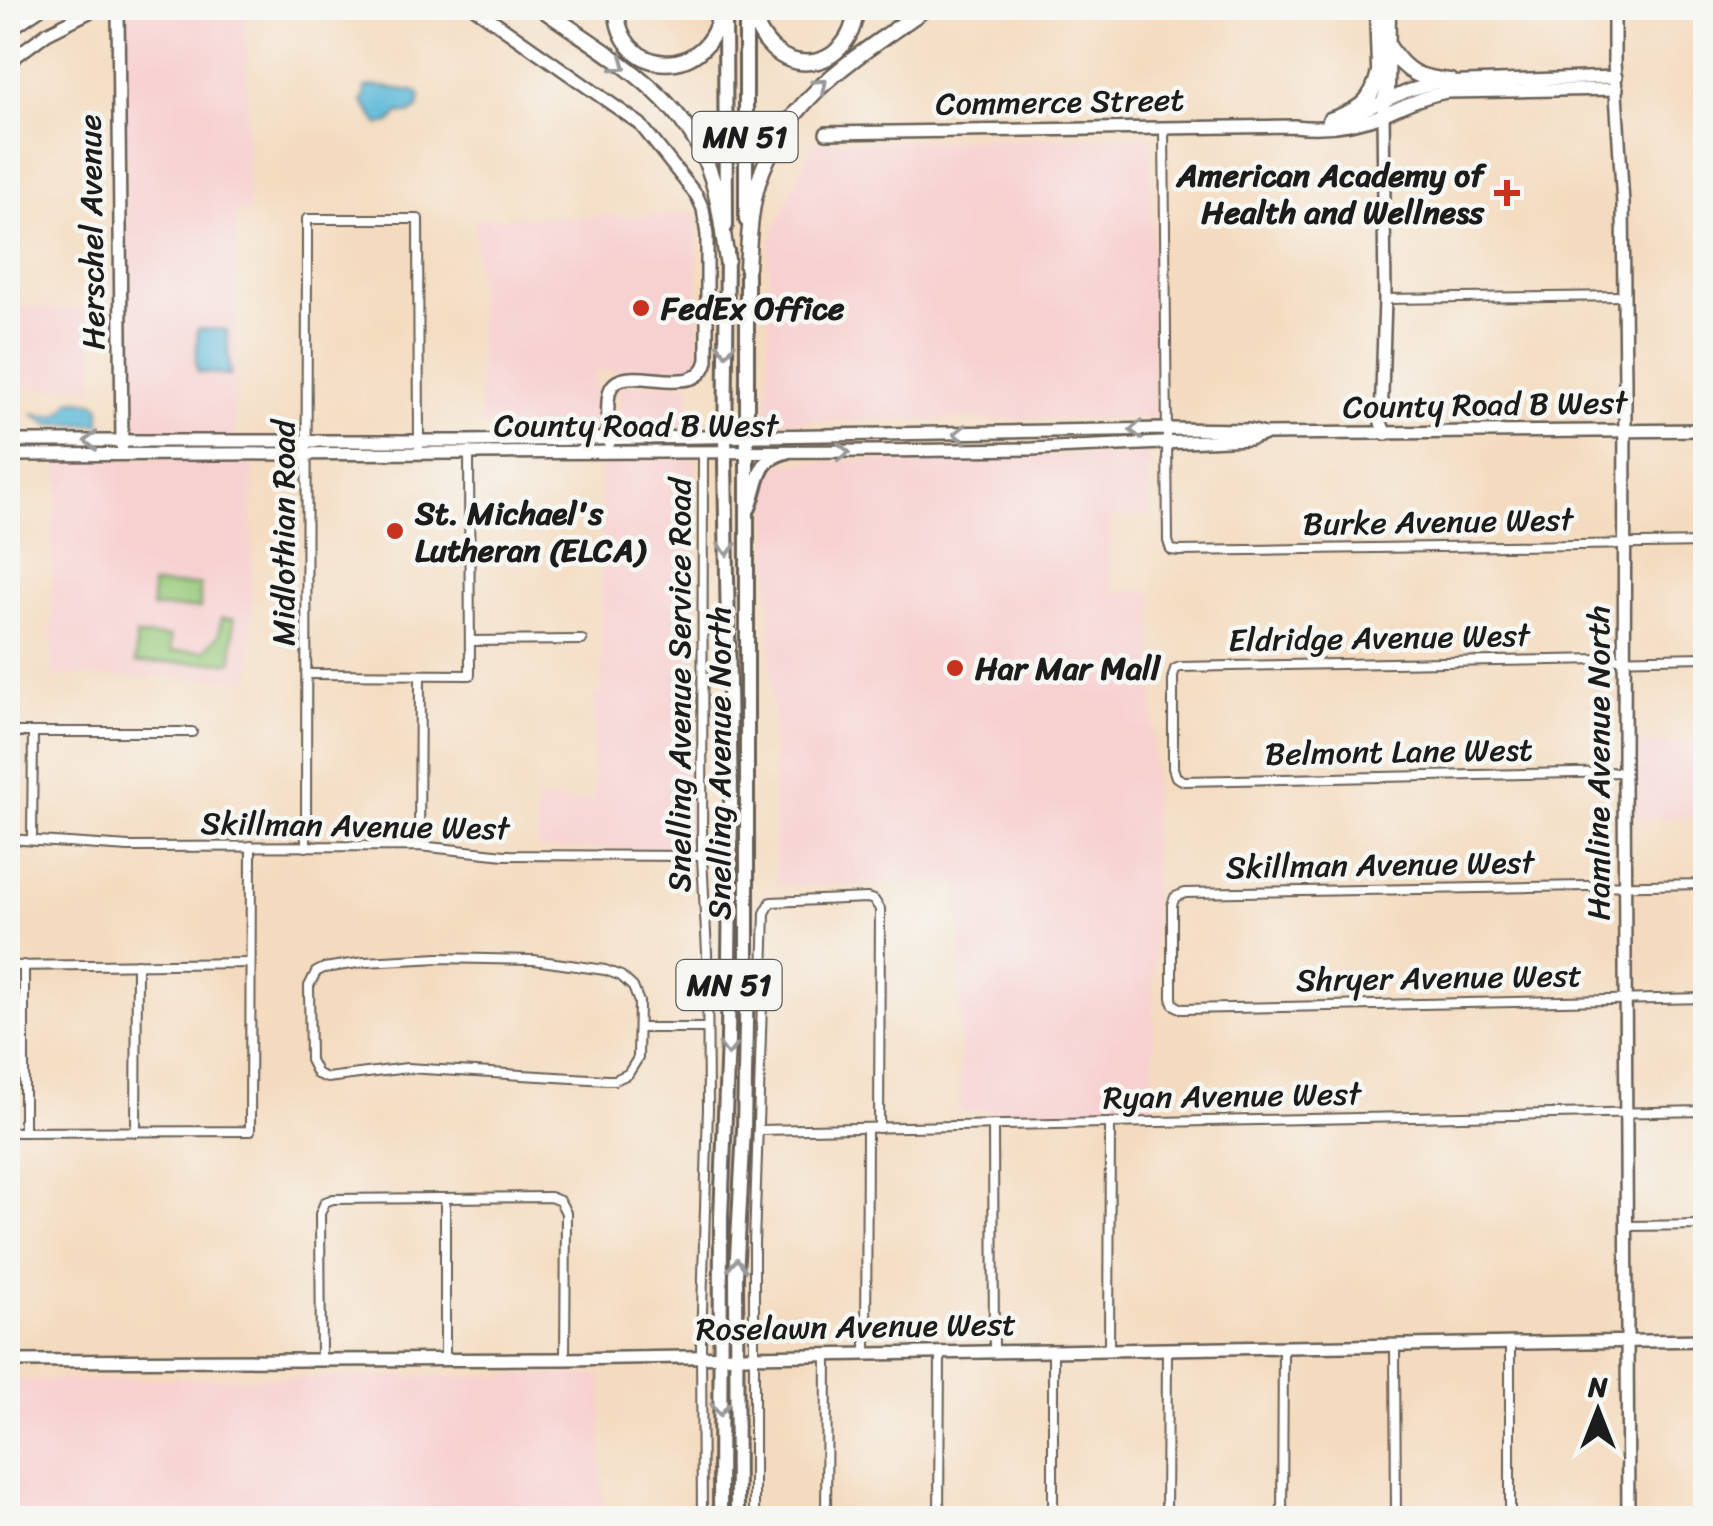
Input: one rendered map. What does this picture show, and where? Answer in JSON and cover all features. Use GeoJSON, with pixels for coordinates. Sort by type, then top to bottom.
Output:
{"type":"FeatureCollection","features":[{"type":"Feature","properties":{"kind":"highway"},"geometry":{"type":"LineString","coordinates":[[8,29],[39,8]]}},
{"type":"Feature","properties":{"kind":"highway"},"geometry":{"type":"LineString","coordinates":[[541,8],[655,91],[680,116],[708,167],[727,260]]}},
{"type":"Feature","properties":{"kind":"highway"},"geometry":{"type":"LineString","coordinates":[[617,8],[620,28],[632,48],[648,59],[670,63],[692,57],[707,45],[723,8]]}},
{"type":"Feature","properties":{"kind":"highway"},"geometry":{"type":"LineString","coordinates":[[749,8],[768,46],[785,58],[804,62],[820,60],[837,51],[851,32],[856,8]]}},
{"type":"Feature","properties":{"kind":"highway"},"geometry":{"type":"LineString","coordinates":[[746,267],[758,183],[791,117],[828,78],[926,8]]}},
{"type":"Feature","properties":{"kind":"highway"},"geometry":{"type":"LineString","coordinates":[[1378,8],[1379,94],[1383,109]]}},
{"type":"Feature","properties":{"kind":"highway"},"geometry":{"type":"LineString","coordinates":[[1383,109],[1387,93],[1388,8]]}},
{"type":"Feature","properties":{"kind":"highway"},"geometry":{"type":"LineString","coordinates":[[1388,46],[1398,61],[1415,74],[1450,81]]}},
{"type":"Feature","properties":{"kind":"highway"},"geometry":{"type":"LineString","coordinates":[[1330,120],[1361,107],[1373,92],[1379,72]]}},
{"type":"Feature","properties":{"kind":"main road","name":"Snelling Avenue North"},"geometry":{"type":"LineString","coordinates":[[720,1518],[721,1217],[731,801],[723,8]]}},
{"type":"Feature","properties":{"kind":"main road","name":"Snelling Avenue North"},"geometry":{"type":"LineString","coordinates":[[737,1518],[736,1276],[747,970],[749,8]]}},
{"type":"Feature","properties":{"kind":"main road"},"geometry":{"type":"LineString","coordinates":[[746,515],[764,463],[786,452]]}},
{"type":"Feature","properties":{"kind":"street"},"geometry":{"type":"LineString","coordinates":[[8,62],[56,28],[98,8]]}},
{"type":"Feature","properties":{"kind":"street","name":"Herschel Avenue"},"geometry":{"type":"LineString","coordinates":[[118,8],[122,448]]}},
{"type":"Feature","properties":{"kind":"street"},"geometry":{"type":"LineString","coordinates":[[475,8],[640,124],[703,208],[707,235],[705,369],[690,379],[628,380],[611,387],[609,453]]}},
{"type":"Feature","properties":{"kind":"street","name":"Hamline Avenue North"},"geometry":{"type":"LineString","coordinates":[[1614,8],[1624,296],[1628,1518]]}},
{"type":"Feature","properties":{"kind":"street","name":"Commerce Street"},"geometry":{"type":"LineString","coordinates":[[826,133],[1294,126],[1383,109],[1423,86],[1450,81],[1616,83]]}},
{"type":"Feature","properties":{"kind":"street","name":"Commerce Street"},"geometry":{"type":"LineString","coordinates":[[1294,126],[1331,128],[1447,92],[1616,83]]}},
{"type":"Feature","properties":{"kind":"street"},"geometry":{"type":"LineString","coordinates":[[1383,109],[1385,299],[1381,423],[1386,434]]}},
{"type":"Feature","properties":{"kind":"street"},"geometry":{"type":"LineString","coordinates":[[1164,128],[1168,436]]}},
{"type":"Feature","properties":{"kind":"street","name":"Midlothian Road"},"geometry":{"type":"LineString","coordinates":[[306,847],[307,219],[418,219],[419,447]]}},
{"type":"Feature","properties":{"kind":"street"},"geometry":{"type":"LineString","coordinates":[[1385,299],[1624,296]]}},
{"type":"Feature","properties":{"kind":"street","name":"County Road B West"},"geometry":{"type":"LineString","coordinates":[[746,444],[786,452],[1032,449],[1248,430],[1265,434],[1706,430]]}},
{"type":"Feature","properties":{"kind":"street","name":"County Road B West"},"geometry":{"type":"LineString","coordinates":[[469,447],[609,438],[746,444],[1168,436]]}},
{"type":"Feature","properties":{"kind":"street","name":"Burke Avenue West"},"geometry":{"type":"LineString","coordinates":[[1168,436],[1168,541],[1171,550],[1180,552],[1706,543]]}},
{"type":"Feature","properties":{"kind":"street","name":"County Road B West"},"geometry":{"type":"LineString","coordinates":[[8,440],[122,448]]}},
{"type":"Feature","properties":{"kind":"street","name":"County Road B West"},"geometry":{"type":"LineString","coordinates":[[8,455],[122,448],[308,447],[704,452],[725,444]]}},
{"type":"Feature","properties":{"kind":"street"},"geometry":{"type":"LineString","coordinates":[[308,674],[470,675],[469,447]]}},
{"type":"Feature","properties":{"kind":"street","name":"Snelling Avenue Service Road"},"geometry":{"type":"LineString","coordinates":[[702,1518],[708,1108],[702,856],[704,452]]}},
{"type":"Feature","properties":{"kind":"street"},"geometry":{"type":"LineString","coordinates":[[470,641],[582,640]]}},
{"type":"Feature","properties":{"kind":"street","name":"Eldridge Avenue West"},"geometry":{"type":"LineString","coordinates":[[1176,778],[1175,670],[1180,667],[1706,656]]}},
{"type":"Feature","properties":{"kind":"street"},"geometry":{"type":"LineString","coordinates":[[419,846],[420,676]]}},
{"type":"Feature","properties":{"kind":"street"},"geometry":{"type":"LineString","coordinates":[[8,732],[192,732]]}},
{"type":"Feature","properties":{"kind":"street"},"geometry":{"type":"LineString","coordinates":[[32,840],[33,732]]}},
{"type":"Feature","properties":{"kind":"street","name":"Belmont Lane West"},"geometry":{"type":"LineString","coordinates":[[1176,778],[1184,781],[1624,772]]}},
{"type":"Feature","properties":{"kind":"street","name":"Skillman Avenue West"},"geometry":{"type":"LineString","coordinates":[[8,839],[129,847],[419,846],[506,855],[702,856]]}},
{"type":"Feature","properties":{"kind":"street"},"geometry":{"type":"LineString","coordinates":[[8,1132],[250,1132],[250,846]]}},
{"type":"Feature","properties":{"kind":"street","name":"Skillman Avenue West"},"geometry":{"type":"LineString","coordinates":[[1175,1006],[1172,905],[1175,897],[1185,893],[1706,884]]}},
{"type":"Feature","properties":{"kind":"street"},"geometry":{"type":"LineString","coordinates":[[754,1518],[754,1244],[766,908],[775,900],[867,898],[878,905],[879,1128]]}},
{"type":"Feature","properties":{"kind":"street"},"geometry":{"type":"LineString","coordinates":[[419,958],[534,960],[605,970],[621,976],[637,994],[640,1028],[635,1066],[615,1080],[407,1068],[327,1078],[317,1074],[311,1065],[310,980],[329,966],[419,958]]}},
{"type":"Feature","properties":{"kind":"street"},"geometry":{"type":"LineString","coordinates":[[8,966],[250,963]]}},
{"type":"Feature","properties":{"kind":"street"},"geometry":{"type":"LineString","coordinates":[[136,1132],[137,964]]}},
{"type":"Feature","properties":{"kind":"street"},"geometry":{"type":"LineString","coordinates":[[24,966],[24,1132]]}},
{"type":"Feature","properties":{"kind":"street","name":"Shryer Avenue West"},"geometry":{"type":"LineString","coordinates":[[1175,1006],[1182,1009],[1706,998]]}},
{"type":"Feature","properties":{"kind":"street"},"geometry":{"type":"LineString","coordinates":[[640,1028],[707,1028]]}},
{"type":"Feature","properties":{"kind":"street","name":"Ryan Avenue West"},"geometry":{"type":"LineString","coordinates":[[759,1130],[1706,1111]]}},
{"type":"Feature","properties":{"kind":"street"},"geometry":{"type":"LineString","coordinates":[[1109,1351],[1110,1124]]}},
{"type":"Feature","properties":{"kind":"street"},"geometry":{"type":"LineString","coordinates":[[994,1126],[994,1353]]}},
{"type":"Feature","properties":{"kind":"street"},"geometry":{"type":"LineString","coordinates":[[866,1355],[867,1128]]}},
{"type":"Feature","properties":{"kind":"street"},"geometry":{"type":"LineString","coordinates":[[321,1360],[322,1206],[333,1199],[550,1197],[564,1206],[566,1214],[565,1360]]}},
{"type":"Feature","properties":{"kind":"street"},"geometry":{"type":"LineString","coordinates":[[445,1198],[445,1360]]}},
{"type":"Feature","properties":{"kind":"street"},"geometry":{"type":"LineString","coordinates":[[1626,1226],[1706,1225]]}},
{"type":"Feature","properties":{"kind":"street","name":"Roselawn Avenue West"},"geometry":{"type":"LineString","coordinates":[[8,1360],[565,1360],[1706,1340]]}},
{"type":"Feature","properties":{"kind":"street"},"geometry":{"type":"LineString","coordinates":[[1510,1344],[1510,1518]]}},
{"type":"Feature","properties":{"kind":"street"},"geometry":{"type":"LineString","coordinates":[[1395,1346],[1396,1518]]}},
{"type":"Feature","properties":{"kind":"street"},"geometry":{"type":"LineString","coordinates":[[1282,1518],[1283,1348]]}},
{"type":"Feature","properties":{"kind":"street"},"geometry":{"type":"LineString","coordinates":[[1166,1350],[1166,1518]]}},
{"type":"Feature","properties":{"kind":"street"},"geometry":{"type":"LineString","coordinates":[[1053,1352],[1053,1518]]}},
{"type":"Feature","properties":{"kind":"street"},"geometry":{"type":"LineString","coordinates":[[939,1518],[940,1354]]}},
{"type":"Feature","properties":{"kind":"street"},"geometry":{"type":"LineString","coordinates":[[826,1518],[827,1356]]}},
{"type":"Feature","properties":{"kind":"shaded area"},"geometry":{"type":"Polygon","coordinates":[[[124,8],[246,8],[249,212],[237,213],[234,438],[132,436],[129,431],[124,8]]]}},
{"type":"Feature","properties":{"kind":"shaded area"},"geometry":{"type":"Polygon","coordinates":[[[1151,136],[1154,418],[768,422],[769,244],[813,142],[1151,136]]]}},
{"type":"Feature","properties":{"kind":"shaded area"},"geometry":{"type":"Polygon","coordinates":[[[697,215],[699,369],[595,371],[596,425],[481,428],[475,218],[697,215]]]}},
{"type":"Feature","properties":{"kind":"shaded area"},"geometry":{"type":"Polygon","coordinates":[[[8,308],[87,308],[87,323],[94,323],[95,388],[22,388],[21,402],[8,402],[8,308]]]}},
{"type":"Feature","properties":{"kind":"shaded area"},"geometry":{"type":"Polygon","coordinates":[[[690,384],[690,427],[620,428],[619,385],[690,384]]]}},
{"type":"Feature","properties":{"kind":"shaded area","name":"Har Mar Mall"},"geometry":{"type":"Polygon","coordinates":[[[1149,453],[1150,516],[1110,518],[1110,591],[1153,591],[1154,1108],[960,1112],[961,883],[776,886],[767,478],[770,470],[783,463],[1149,453]]]}},
{"type":"Feature","properties":{"kind":"shaded area"},"geometry":{"type":"Polygon","coordinates":[[[253,458],[251,679],[52,676],[52,530],[59,488],[58,460],[253,458]]]}},
{"type":"Feature","properties":{"kind":"shaded area"},"geometry":{"type":"Polygon","coordinates":[[[601,459],[696,459],[696,849],[537,849],[537,801],[594,800],[594,695],[602,694],[601,459]]]}},
{"type":"Feature","properties":{"kind":"shaded area"},"geometry":{"type":"Polygon","coordinates":[[[1705,742],[1705,818],[1635,818],[1634,743],[1705,742]]]}},
{"type":"Feature","properties":{"kind":"shaded area"},"geometry":{"type":"Polygon","coordinates":[[[602,1375],[602,1518],[8,1518],[8,1380],[602,1375]]]}},
{"type":"Feature","properties":{"kind":"green space"},"geometry":{"type":"Polygon","coordinates":[[[152,585],[200,585],[200,608],[152,608],[152,585]]]}},
{"type":"Feature","properties":{"kind":"green space"},"geometry":{"type":"Polygon","coordinates":[[[221,618],[234,619],[232,662],[136,663],[136,636],[170,637],[171,652],[205,650],[219,635],[221,618]]]}},
{"type":"Feature","properties":{"kind":"water"},"geometry":{"type":"Polygon","coordinates":[[[365,87],[413,91],[420,95],[418,108],[410,114],[399,113],[390,123],[379,125],[362,101],[365,87]]]}},
{"type":"Feature","properties":{"kind":"water"},"geometry":{"type":"Polygon","coordinates":[[[198,329],[227,330],[230,375],[198,372],[198,329]]]}},
{"type":"Feature","properties":{"kind":"water"},"geometry":{"type":"Polygon","coordinates":[[[70,401],[97,403],[100,424],[49,425],[33,414],[54,415],[70,401]]]}},
{"type":"Feature","properties":{"kind":"place","name":"American Academy of Health and Wellness"},"geometry":{"type":"Point","coordinates":[1507,193]}},
{"type":"Feature","properties":{"kind":"place","name":"FedEx Office"},"geometry":{"type":"Point","coordinates":[641,308]}},
{"type":"Feature","properties":{"kind":"place","name":"St. Michael's Lutheran (ELCA)"},"geometry":{"type":"Point","coordinates":[395,531]}},
{"type":"Feature","properties":{"kind":"place","name":"Har Mar Mall"},"geometry":{"type":"Point","coordinates":[955,668]}}]}
